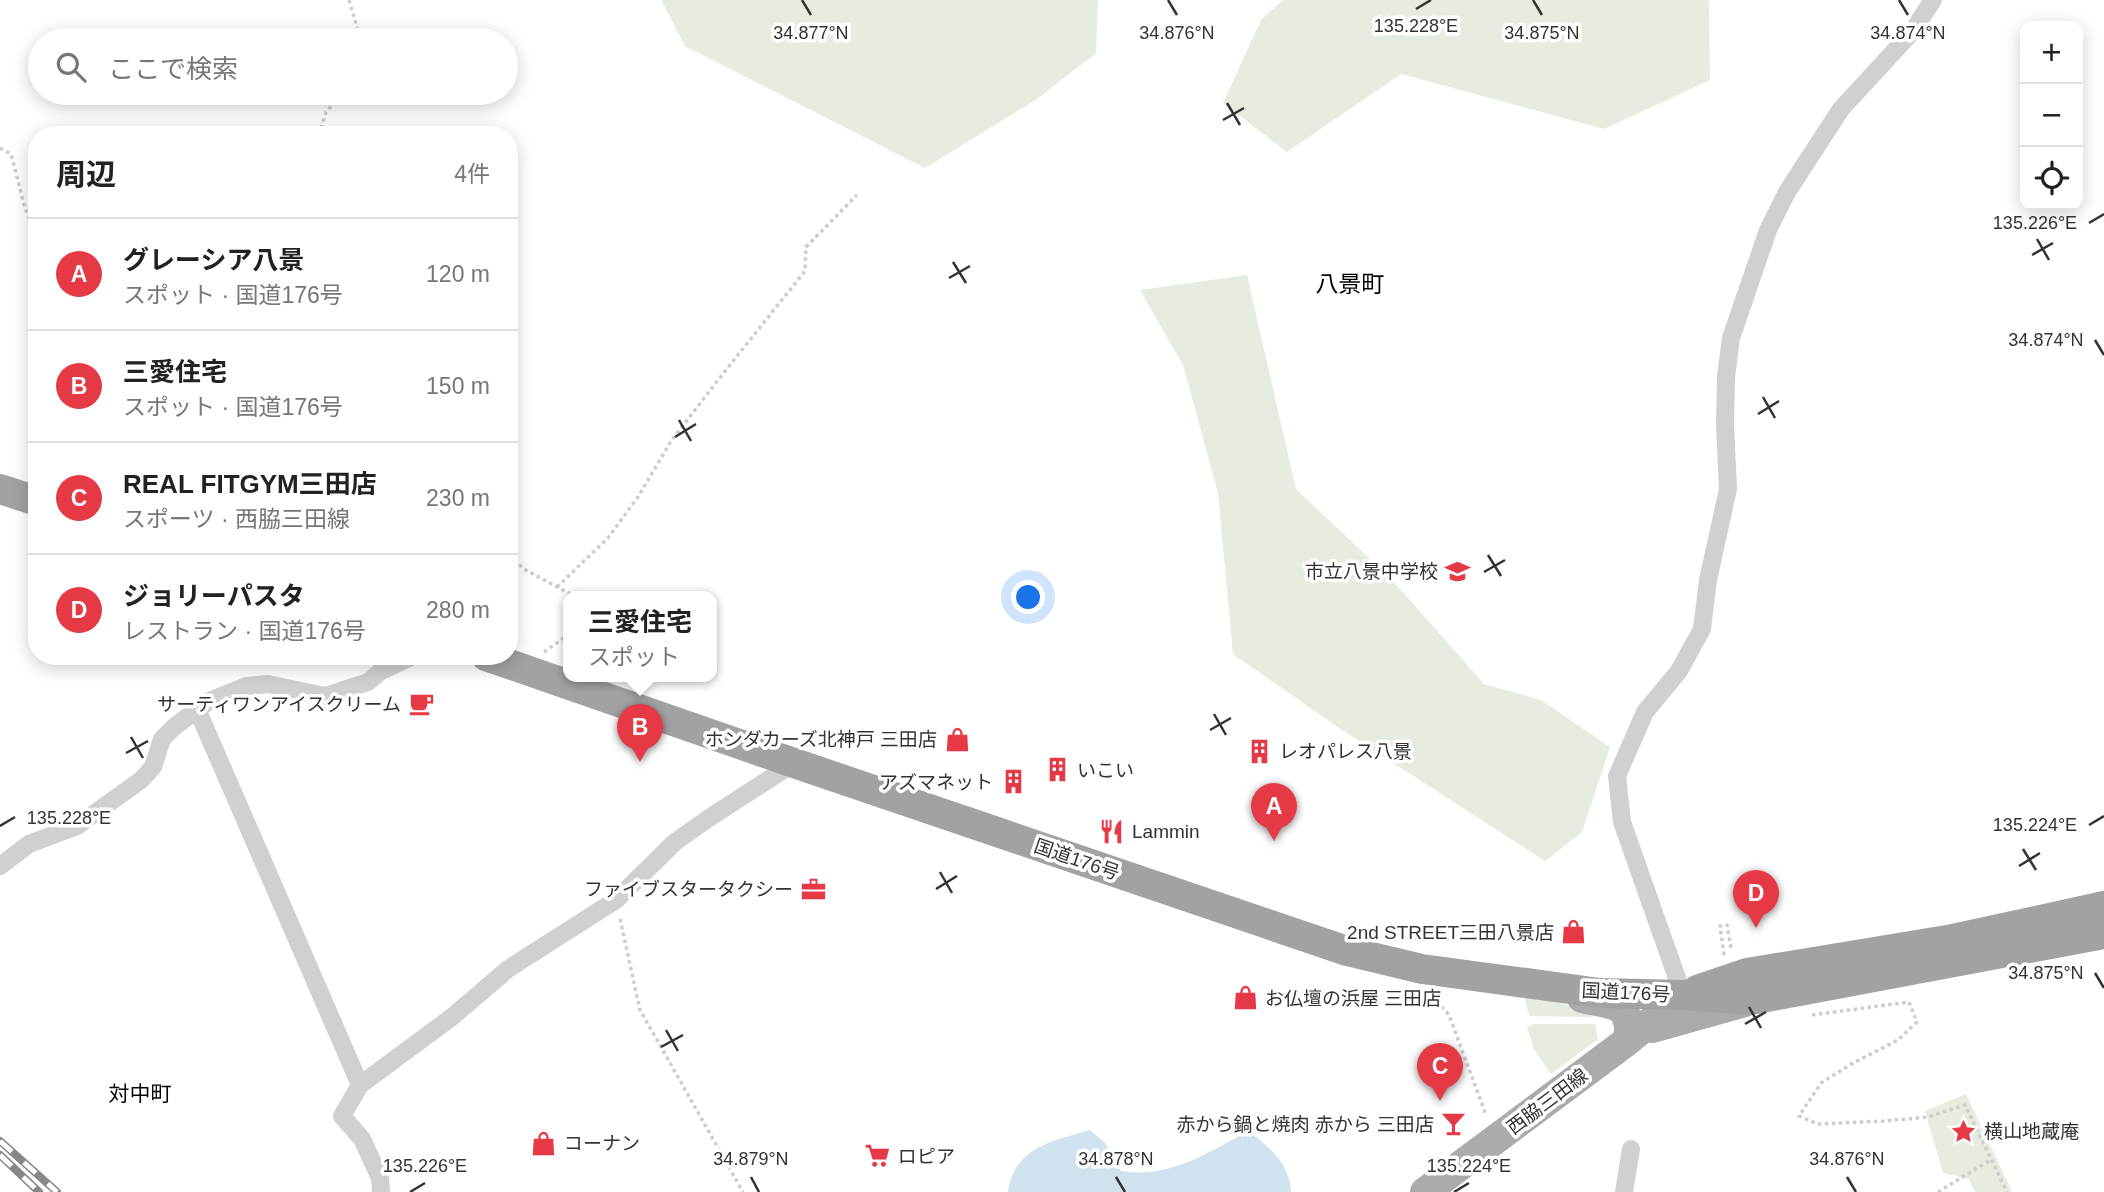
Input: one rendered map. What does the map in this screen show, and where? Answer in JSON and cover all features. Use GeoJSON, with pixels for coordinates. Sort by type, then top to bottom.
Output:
{"type":"FeatureCollection","features":[{"type":"Feature","properties":{"kind":"highway"},"geometry":{"type":"LineString","coordinates":[[0,489],[28,498]]}},
{"type":"Feature","properties":{"kind":"highway","name":"国道176号"},"geometry":{"type":"LineString","coordinates":[[512,665],[794,764],[1347,951],[1422,969],[1600,993],[1751,1000],[2104,934]]}},
{"type":"Feature","properties":{"kind":"highway","name":"国道176号"},"geometry":{"type":"LineString","coordinates":[[1684,995],[1747,974],[1952,939],[2104,906]]}},
{"type":"Feature","properties":{"kind":"main road"},"geometry":{"type":"LineString","coordinates":[[1526,983],[1616,1006],[1623,1011],[1630,1027],[1631,1038]]}},
{"type":"Feature","properties":{"kind":"main road","name":"西脇三田線"},"geometry":{"type":"LineString","coordinates":[[1425,1192],[1631,1038],[1684,995]]}},
{"type":"Feature","properties":{"kind":"main road","name":"西脇三田線"},"geometry":{"type":"LineString","coordinates":[[1631,1038],[1687,1017],[1751,1000]]}},
{"type":"Feature","properties":{"kind":"street"},"geometry":{"type":"LineString","coordinates":[[1684,995],[1622,822],[1617,776],[1645,712],[1679,671],[1702,629],[1708,580],[1728,489],[1725,426],[1726,377],[1731,338],[1768,230],[1787,192],[1841,109],[1912,32],[1933,0]]}},
{"type":"Feature","properties":{"kind":"street"},"geometry":{"type":"LineString","coordinates":[[0,866],[29,844],[76,826],[141,780],[153,767],[162,739],[209,701],[246,686],[268,684],[325,696],[368,682],[394,665]]}},
{"type":"Feature","properties":{"kind":"street"},"geometry":{"type":"LineString","coordinates":[[197,709],[360,1085]]}},
{"type":"Feature","properties":{"kind":"street"},"geometry":{"type":"LineString","coordinates":[[381,1192],[380,1178],[362,1139],[342,1116],[360,1085],[452,1017],[508,969],[616,900],[675,842],[794,764]]}},
{"type":"Feature","properties":{"kind":"street"},"geometry":{"type":"LineString","coordinates":[[1624,1192],[1631,1149]]}},
{"type":"Feature","properties":{"kind":"path"},"geometry":{"type":"LineString","coordinates":[[349,0],[358,28]]}},
{"type":"Feature","properties":{"kind":"path"},"geometry":{"type":"LineString","coordinates":[[322,126],[326,112],[332,105]]}},
{"type":"Feature","properties":{"kind":"path"},"geometry":{"type":"LineString","coordinates":[[0,148],[11,154],[28,215]]}},
{"type":"Feature","properties":{"kind":"path"},"geometry":{"type":"LineString","coordinates":[[557,587],[608,538],[638,497],[671,441],[806,271],[806,247],[857,195]]}},
{"type":"Feature","properties":{"kind":"path"},"geometry":{"type":"LineString","coordinates":[[518,563],[565,591]]}},
{"type":"Feature","properties":{"kind":"path"},"geometry":{"type":"LineString","coordinates":[[616,900],[639,1010],[743,1192]]}},
{"type":"Feature","properties":{"kind":"path"},"geometry":{"type":"LineString","coordinates":[[1724,951],[1720,926],[1727,925],[1731,949]]}},
{"type":"Feature","properties":{"kind":"path"},"geometry":{"type":"LineString","coordinates":[[1437,992],[1435,999],[1449,1015],[1486,1115]]}},
{"type":"Feature","properties":{"kind":"path"},"geometry":{"type":"LineString","coordinates":[[1805,1016],[1909,1002],[1917,1022],[1898,1040],[1821,1083],[1799,1115],[1818,1124],[1884,1121],[1928,1117],[1965,1105],[2007,1192]]}},
{"type":"Feature","properties":{"kind":"path"},"geometry":{"type":"LineString","coordinates":[[1938,1192],[1992,1159]]}},
{"type":"Feature","properties":{"kind":"shaded area"},"geometry":{"type":"Polygon","coordinates":[[[661,0],[1098,0],[1096,53],[1037,99],[925,168],[685,46],[661,0]]]}},
{"type":"Feature","properties":{"kind":"shaded area"},"geometry":{"type":"Polygon","coordinates":[[[1283,0],[1709,0],[1710,80],[1604,129],[1401,74],[1287,152],[1223,103],[1261,20],[1283,0]]]}},
{"type":"Feature","properties":{"kind":"shaded area"},"geometry":{"type":"Polygon","coordinates":[[[1247,275],[1296,489],[1393,581],[1484,684],[1541,700],[1610,747],[1582,832],[1545,861],[1336,726],[1233,654],[1218,493],[1183,365],[1140,290],[1247,275]]]}},
{"type":"Feature","properties":{"kind":"shaded area"},"geometry":{"type":"Polygon","coordinates":[[[1524,995],[1593,1010],[1593,1017],[1529,1016],[1524,995]]]}},
{"type":"Feature","properties":{"kind":"shaded area"},"geometry":{"type":"Polygon","coordinates":[[[1533,1024],[1595,1024],[1598,1039],[1551,1074],[1534,1049],[1527,1027],[1533,1024]]]}},
{"type":"Feature","properties":{"kind":"shaded area"},"geometry":{"type":"Polygon","coordinates":[[[1966,1094],[2012,1192],[1975,1192],[1969,1179],[1943,1173],[1925,1111],[1966,1094]]]}},
{"type":"Feature","properties":{"kind":"water"},"geometry":{"type":"Polygon","coordinates":[[[1090,1130],[1105,1143],[1121,1171],[1138,1172],[1171,1168],[1218,1148],[1248,1131],[1277,1156],[1287,1172],[1291,1192],[1008,1192],[1018,1165],[1037,1148],[1090,1130]]]}},
{"type":"Feature","properties":{"kind":"railway"},"geometry":{"type":"LineString","coordinates":[[0,1141],[57,1192]]}},
{"type":"Feature","properties":{"kind":"railway"},"geometry":{"type":"LineString","coordinates":[[0,1155],[39,1192]]}},
{"type":"Feature","properties":{"kind":"place","name":"市立八景中学校"},"geometry":{"type":"Point","coordinates":[1458,571]}},
{"type":"Feature","properties":{"kind":"place","name":"サーティワンアイスクリーム"},"geometry":{"type":"Point","coordinates":[421,704]}},
{"type":"Feature","properties":{"kind":"place","name":"ホンダカーズ北神戸 三田店"},"geometry":{"type":"Point","coordinates":[957,739]}},
{"type":"Feature","properties":{"kind":"place","name":"レオパレス八景"},"geometry":{"type":"Point","coordinates":[1259,751]}},
{"type":"Feature","properties":{"kind":"place","name":"三愛住宅"},"geometry":{"type":"Point","coordinates":[640,762]}},
{"type":"Feature","properties":{"kind":"place","name":"いこい"},"geometry":{"type":"Point","coordinates":[1057,770]}},
{"type":"Feature","properties":{"kind":"place","name":"アズマネット"},"geometry":{"type":"Point","coordinates":[1013,782]}},
{"type":"Feature","properties":{"kind":"place","name":"Lammin"},"geometry":{"type":"Point","coordinates":[1112,831]}},
{"type":"Feature","properties":{"kind":"place","name":"グレーシア八景"},"geometry":{"type":"Point","coordinates":[1274,841]}},
{"type":"Feature","properties":{"kind":"place","name":"ファイブスタータクシー"},"geometry":{"type":"Point","coordinates":[813,889]}},
{"type":"Feature","properties":{"kind":"place","name":"ジョリーパスタ"},"geometry":{"type":"Point","coordinates":[1756,928]}},
{"type":"Feature","properties":{"kind":"place","name":"2nd STREET三田八景店"},"geometry":{"type":"Point","coordinates":[1574,932]}},
{"type":"Feature","properties":{"kind":"place","name":"お仏壇の浜屋 三田店"},"geometry":{"type":"Point","coordinates":[1245,998]}},
{"type":"Feature","properties":{"kind":"place","name":"REAL FITGYM三田店"},"geometry":{"type":"Point","coordinates":[1440,1101]}},
{"type":"Feature","properties":{"kind":"place","name":"赤から鍋と焼肉 赤から 三田店"},"geometry":{"type":"Point","coordinates":[1454,1124]}},
{"type":"Feature","properties":{"kind":"place","name":"横山地蔵庵"},"geometry":{"type":"Point","coordinates":[1964,1131]}},
{"type":"Feature","properties":{"kind":"place","name":"コーナン"},"geometry":{"type":"Point","coordinates":[544,1143]}},
{"type":"Feature","properties":{"kind":"place","name":"ロピア"},"geometry":{"type":"Point","coordinates":[878,1156]}},
{"type":"Feature","properties":{"kind":"district","name":"八景町"},"geometry":{"type":"Point","coordinates":[1350,284]}},
{"type":"Feature","properties":{"kind":"district","name":"対中町"},"geometry":{"type":"Point","coordinates":[140,1094]}}]}
